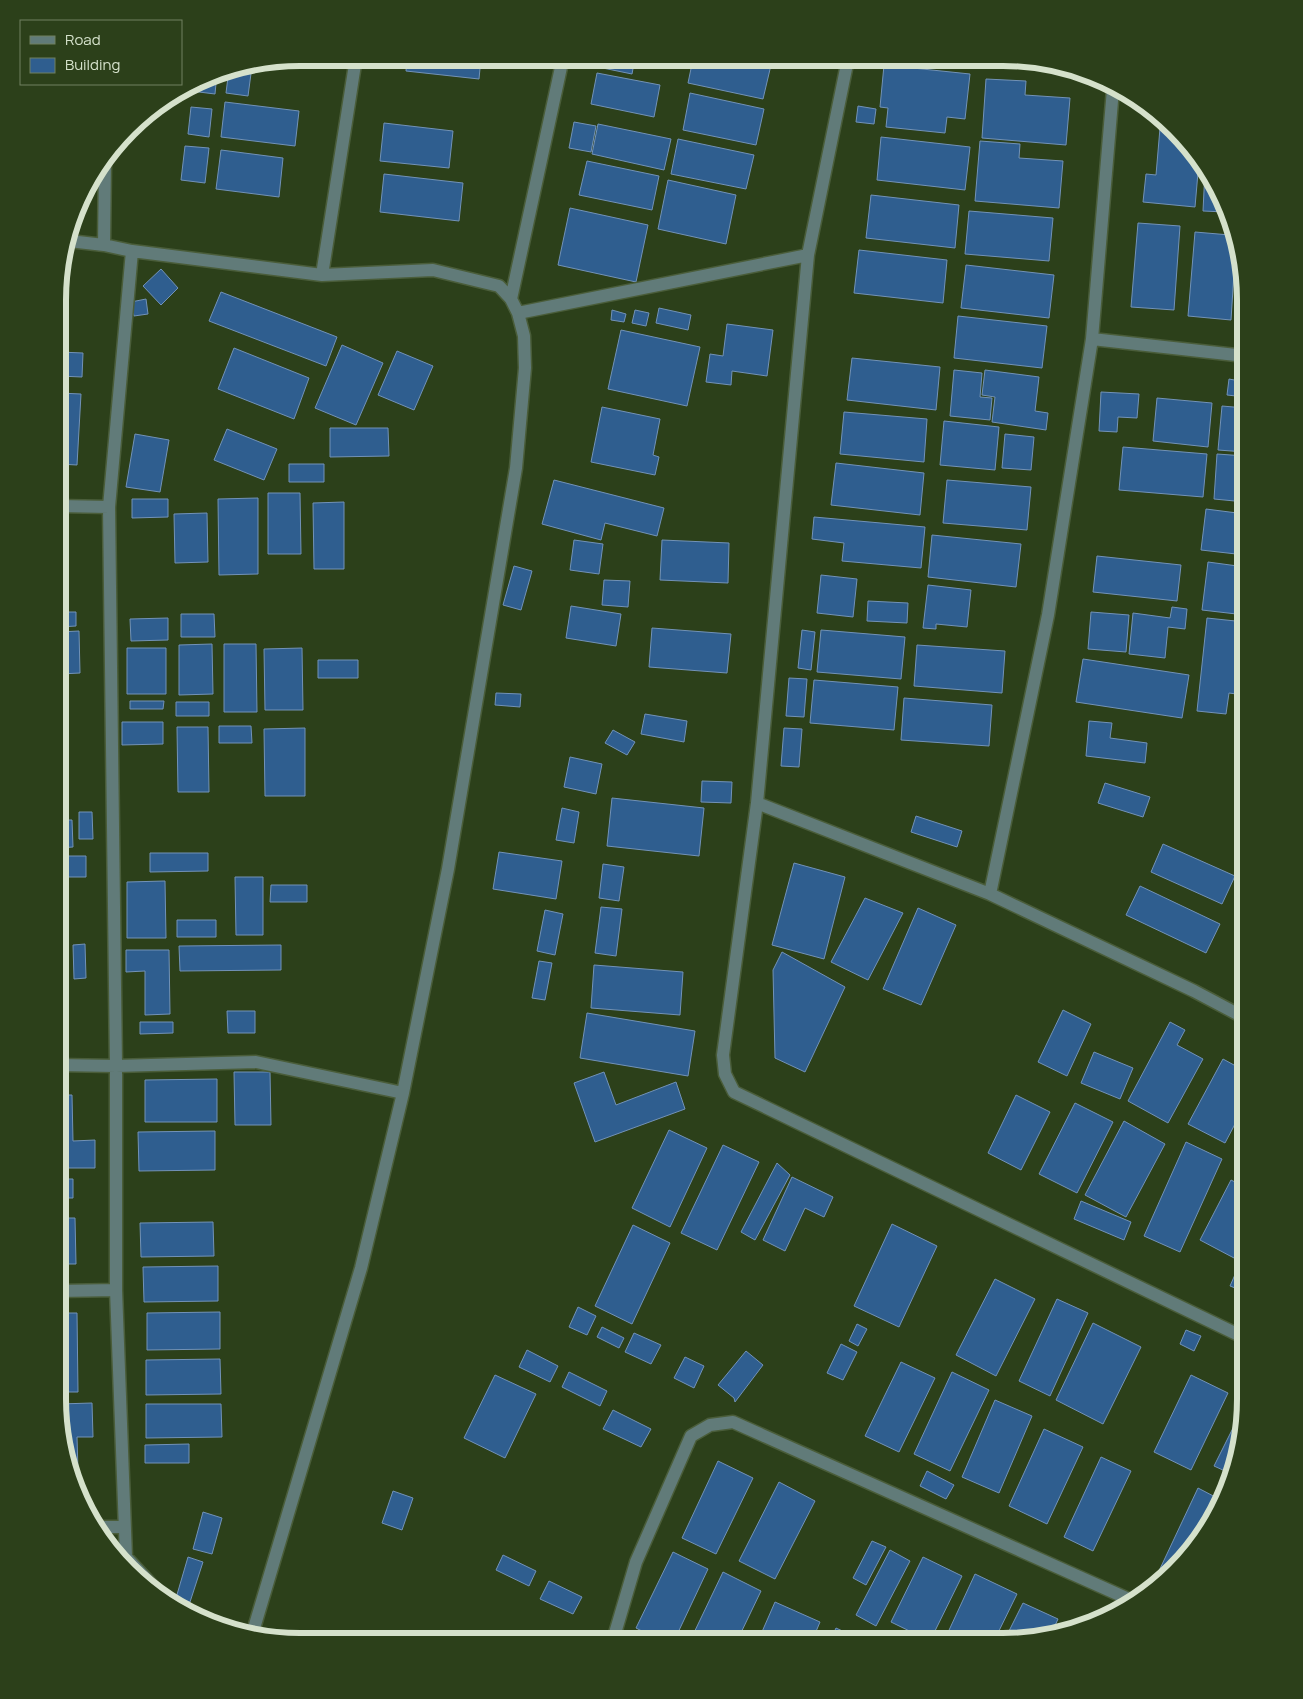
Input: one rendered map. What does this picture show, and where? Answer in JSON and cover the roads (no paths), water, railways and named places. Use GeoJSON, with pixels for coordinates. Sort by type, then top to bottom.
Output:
{"type":"FeatureCollection","features":[{"type":"Feature","properties":{"kind":"street"},"geometry":{"type":"LineString","coordinates":[[322,275],[355,66]]}},
{"type":"Feature","properties":{"kind":"street"},"geometry":{"type":"LineString","coordinates":[[511,299],[561,66]]}},
{"type":"Feature","properties":{"kind":"street"},"geometry":{"type":"LineString","coordinates":[[847,66],[808,255],[757,802],[723,1055],[725,1074],[734,1092],[1237,1334]]}},
{"type":"Feature","properties":{"kind":"street"},"geometry":{"type":"LineString","coordinates":[[990,894],[1048,615],[1092,339],[1113,94]]}},
{"type":"Feature","properties":{"kind":"street"},"geometry":{"type":"LineString","coordinates":[[104,173],[104,245]]}},
{"type":"Feature","properties":{"kind":"street"},"geometry":{"type":"LineString","coordinates":[[74,242],[132,251],[322,275],[432,270],[499,286],[511,299],[518,313],[524,336],[525,368],[516,468],[448,869],[403,1094],[361,1268],[254,1628]]}},
{"type":"Feature","properties":{"kind":"street"},"geometry":{"type":"LineString","coordinates":[[125,1554],[116,1290],[116,1066],[109,506],[132,251]]}},
{"type":"Feature","properties":{"kind":"street"},"geometry":{"type":"LineString","coordinates":[[518,313],[808,255]]}},
{"type":"Feature","properties":{"kind":"street"},"geometry":{"type":"LineString","coordinates":[[1092,339],[1237,355]]}},
{"type":"Feature","properties":{"kind":"street"},"geometry":{"type":"LineString","coordinates":[[66,506],[109,506]]}},
{"type":"Feature","properties":{"kind":"street"},"geometry":{"type":"LineString","coordinates":[[757,802],[990,894],[1194,991],[1237,1014]]}},
{"type":"Feature","properties":{"kind":"street"},"geometry":{"type":"LineString","coordinates":[[66,1065],[116,1066],[256,1062],[403,1094]]}},
{"type":"Feature","properties":{"kind":"street"},"geometry":{"type":"LineString","coordinates":[[66,1291],[116,1290]]}},
{"type":"Feature","properties":{"kind":"street"},"geometry":{"type":"LineString","coordinates":[[615,1633],[636,1562],[691,1436],[710,1425],[733,1422],[1125,1598]]}},
{"type":"Feature","properties":{"kind":"street"},"geometry":{"type":"LineString","coordinates":[[105,1527],[124,1527]]}}]}
